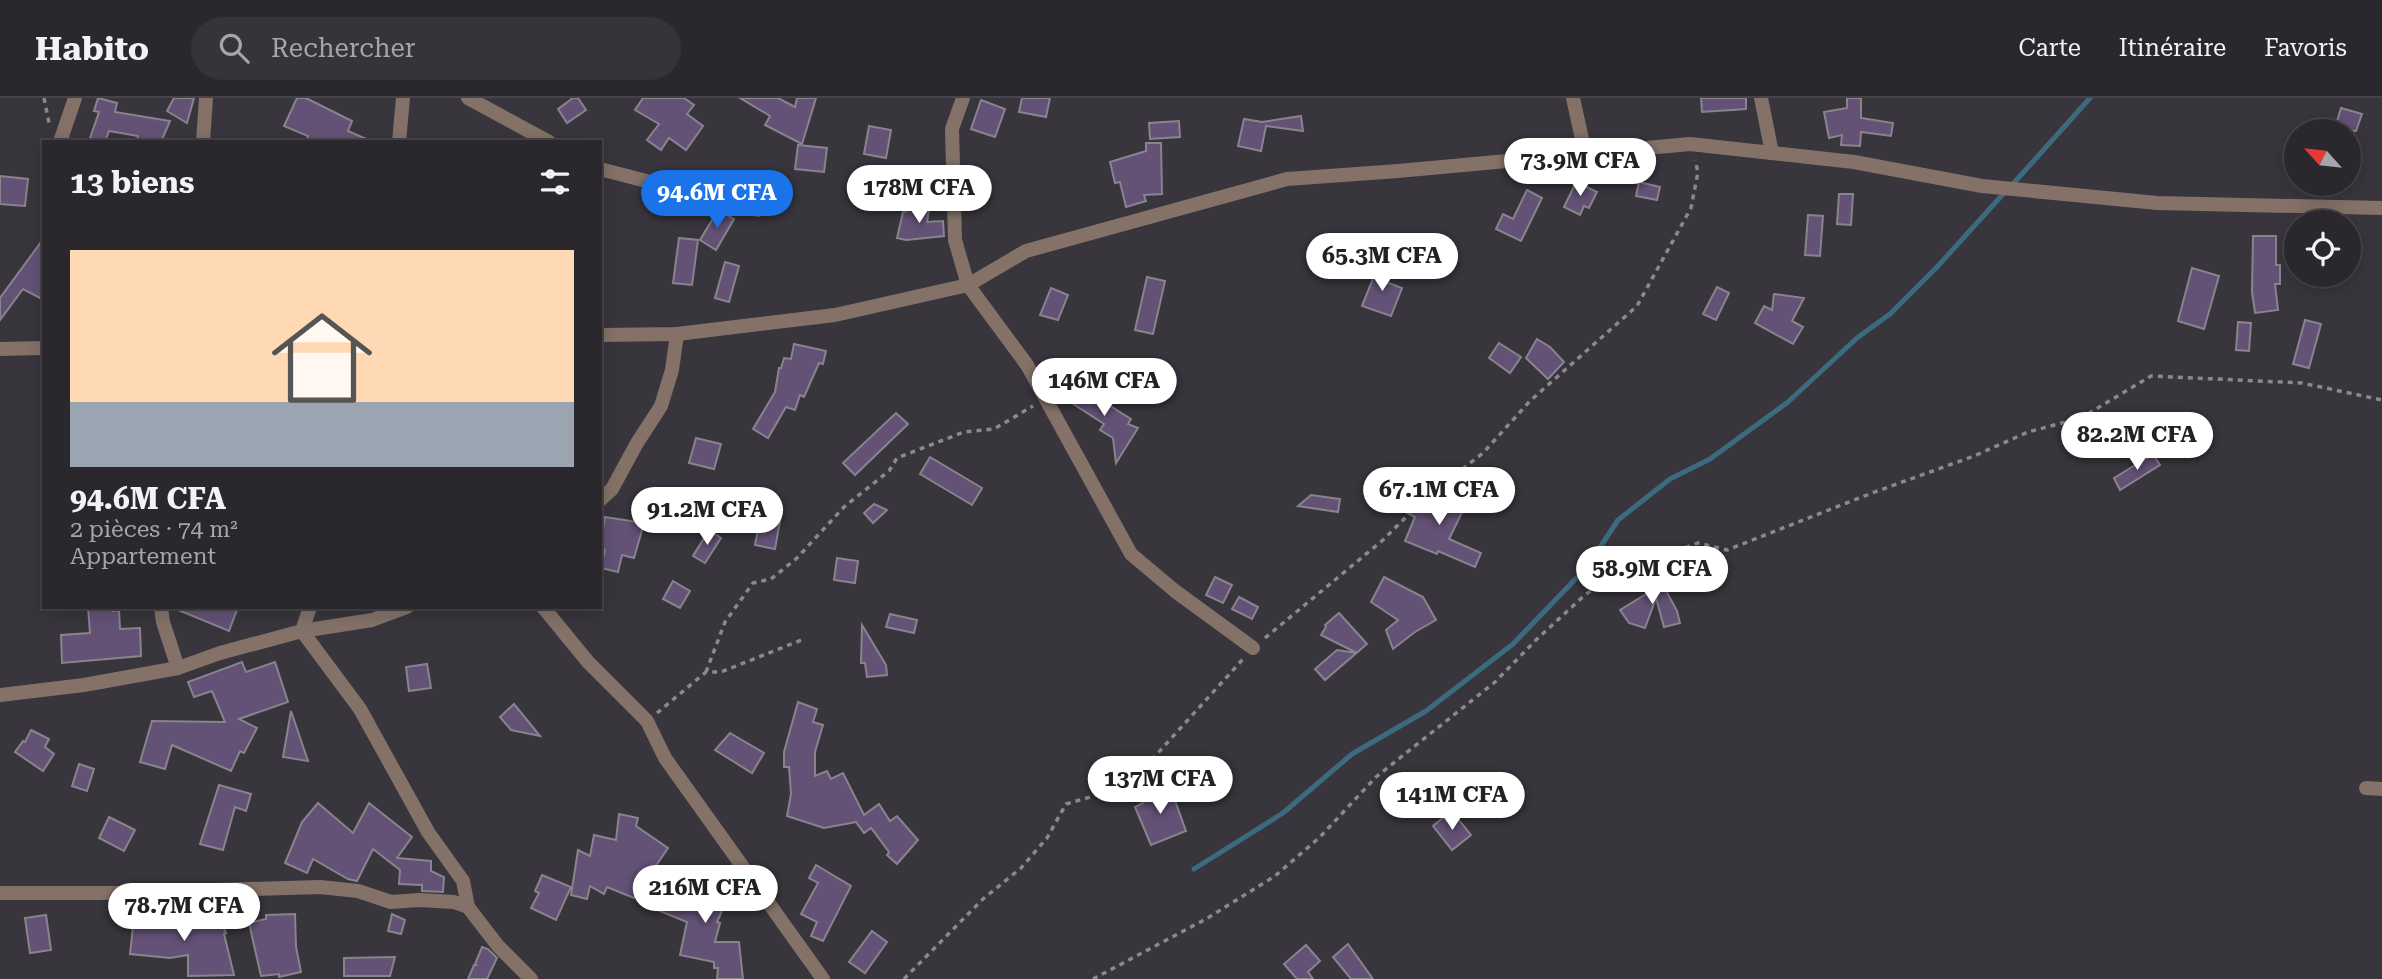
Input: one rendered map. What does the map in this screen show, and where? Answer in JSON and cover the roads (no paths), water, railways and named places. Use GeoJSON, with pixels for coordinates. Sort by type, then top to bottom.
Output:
{"type":"FeatureCollection","features":[{"type":"Feature","properties":{"kind":"street"},"geometry":{"type":"LineString","coordinates":[[61,140],[75,98]]}},
{"type":"Feature","properties":{"kind":"street"},"geometry":{"type":"LineString","coordinates":[[203,140],[206,98]]}},
{"type":"Feature","properties":{"kind":"street"},"geometry":{"type":"LineString","coordinates":[[399,140],[403,98]]}},
{"type":"Feature","properties":{"kind":"street"},"geometry":{"type":"LineString","coordinates":[[468,98],[545,140]]}},
{"type":"Feature","properties":{"kind":"street"},"geometry":{"type":"LineString","coordinates":[[963,98],[952,129],[955,240],[968,285],[1027,365],[1131,554],[1175,591],[1253,648]]}},
{"type":"Feature","properties":{"kind":"street"},"geometry":{"type":"LineString","coordinates":[[1573,98],[1585,153]]}},
{"type":"Feature","properties":{"kind":"street"},"geometry":{"type":"LineString","coordinates":[[1761,98],[1772,153]]}},
{"type":"Feature","properties":{"kind":"street"},"geometry":{"type":"LineString","coordinates":[[602,335],[677,334],[835,315],[968,285],[1026,251],[1287,179],[1690,144],[1854,162],[1982,186],[2157,203],[2382,208]]}},
{"type":"Feature","properties":{"kind":"street"},"geometry":{"type":"LineString","coordinates":[[602,170],[758,210]]}},
{"type":"Feature","properties":{"kind":"street"},"geometry":{"type":"LineString","coordinates":[[602,498],[612,489],[661,406],[672,370],[677,334]]}},
{"type":"Feature","properties":{"kind":"street"},"geometry":{"type":"LineString","coordinates":[[0,349],[42,348]]}},
{"type":"Feature","properties":{"kind":"street"},"geometry":{"type":"LineString","coordinates":[[161,609],[178,668]]}},
{"type":"Feature","properties":{"kind":"street"},"geometry":{"type":"LineString","coordinates":[[302,631],[309,609]]}},
{"type":"Feature","properties":{"kind":"street"},"geometry":{"type":"LineString","coordinates":[[0,695],[84,685],[178,668],[220,653],[302,631],[372,620],[402,609]]}},
{"type":"Feature","properties":{"kind":"street"},"geometry":{"type":"LineString","coordinates":[[545,609],[587,662],[647,721],[666,758],[823,979]]}},
{"type":"Feature","properties":{"kind":"street"},"geometry":{"type":"LineString","coordinates":[[302,631],[360,709],[428,832],[463,881],[468,906],[498,946],[531,979]]}},
{"type":"Feature","properties":{"kind":"street"},"geometry":{"type":"LineString","coordinates":[[2366,788],[2382,789]]}},
{"type":"Feature","properties":{"kind":"street"},"geometry":{"type":"LineString","coordinates":[[0,893],[114,893],[320,887],[358,891],[391,902],[443,901],[468,906]]}},
{"type":"Feature","properties":{"kind":"waterway"},"geometry":{"type":"LineString","coordinates":[[2012,185],[2090,98]]}},
{"type":"Feature","properties":{"kind":"waterway"},"geometry":{"type":"LineString","coordinates":[[1194,869],[1283,813],[1352,754],[1426,711],[1513,644],[1587,567],[1618,520],[1670,479],[1710,459],[1788,402],[1857,338],[1890,314],[2005,192]]}}]}
